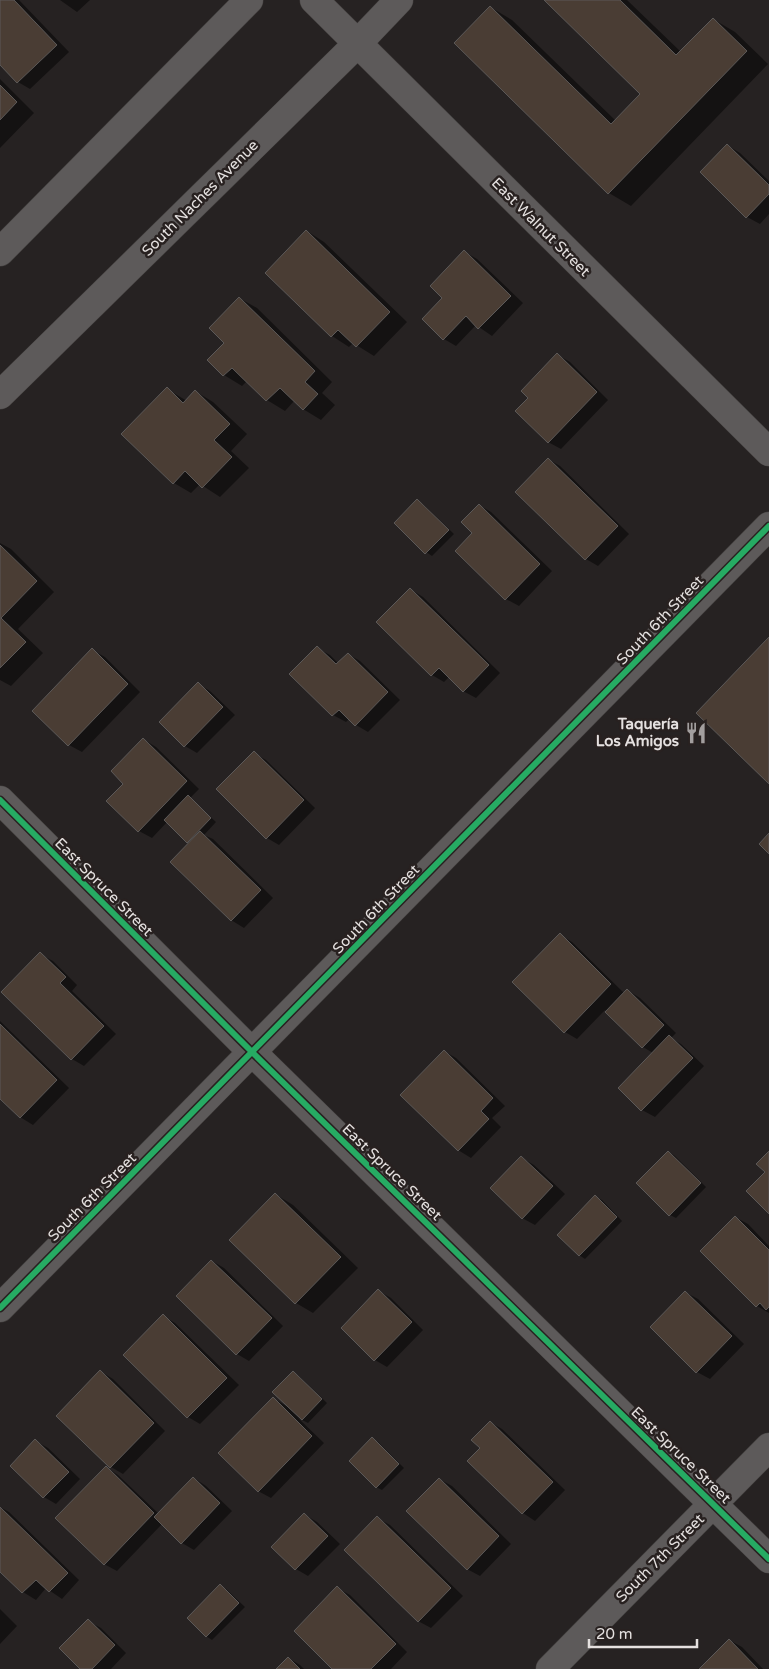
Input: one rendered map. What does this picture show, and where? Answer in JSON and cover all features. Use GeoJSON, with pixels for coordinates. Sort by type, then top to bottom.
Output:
{"type":"FeatureCollection","features":[{"type":"Feature","properties":{"kind":"street"},"geometry":{"type":"LineString","coordinates":[[0,252],[249,0]]}},
{"type":"Feature","properties":{"kind":"street","name":"East Walnut Street"},"geometry":{"type":"LineString","coordinates":[[314,0],[769,452]]}},
{"type":"Feature","properties":{"kind":"street","name":"South Naches Avenue"},"geometry":{"type":"LineString","coordinates":[[0,395],[358,44],[399,0]]}},
{"type":"Feature","properties":{"kind":"street","name":"South 6th Street"},"geometry":{"type":"LineString","coordinates":[[0,1308],[769,526]]}},
{"type":"Feature","properties":{"kind":"street","name":"East Spruce Street"},"geometry":{"type":"LineString","coordinates":[[0,800],[252,1052],[769,1559]]}},
{"type":"Feature","properties":{"kind":"street","name":"South 7th Street"},"geometry":{"type":"LineString","coordinates":[[550,1669],[769,1447]]}},
{"type":"Feature","properties":{"kind":"building"},"geometry":{"type":"Polygon","coordinates":[[[0,0],[14,0],[57,45],[17,83],[0,65],[0,0]]]}},
{"type":"Feature","properties":{"kind":"building"},"geometry":{"type":"Polygon","coordinates":[[[544,0],[620,0],[676,55],[713,18],[747,51],[608,194],[454,43],[490,6],[611,124],[640,94],[544,0]]]}},
{"type":"Feature","properties":{"kind":"building"},"geometry":{"type":"Polygon","coordinates":[[[0,85],[17,102],[0,120],[0,85]]]}},
{"type":"Feature","properties":{"kind":"building"},"geometry":{"type":"Polygon","coordinates":[[[727,144],[769,185],[769,194],[746,218],[700,172],[727,144]]]}},
{"type":"Feature","properties":{"kind":"building"},"geometry":{"type":"Polygon","coordinates":[[[306,230],[390,312],[356,347],[338,330],[331,337],[265,273],[306,230]]]}},
{"type":"Feature","properties":{"kind":"building"},"geometry":{"type":"Polygon","coordinates":[[[464,250],[511,296],[478,329],[466,316],[443,340],[422,319],[442,298],[430,286],[464,250]]]}},
{"type":"Feature","properties":{"kind":"building"},"geometry":{"type":"Polygon","coordinates":[[[239,297],[315,371],[305,382],[318,394],[303,410],[280,388],[266,401],[232,368],[223,376],[207,360],[224,343],[209,328],[239,297]]]}},
{"type":"Feature","properties":{"kind":"building"},"geometry":{"type":"Polygon","coordinates":[[[557,353],[597,392],[548,443],[515,411],[528,398],[521,391],[557,353]]]}},
{"type":"Feature","properties":{"kind":"building"},"geometry":{"type":"Polygon","coordinates":[[[167,387],[183,403],[195,390],[230,424],[214,440],[232,457],[202,488],[185,471],[173,484],[121,434],[167,387]]]}},
{"type":"Feature","properties":{"kind":"building"},"geometry":{"type":"Polygon","coordinates":[[[548,458],[618,526],[585,560],[515,492],[548,458]]]}},
{"type":"Feature","properties":{"kind":"building"},"geometry":{"type":"Polygon","coordinates":[[[417,499],[449,530],[425,554],[394,523],[417,499]]]}},
{"type":"Feature","properties":{"kind":"building"},"geometry":{"type":"Polygon","coordinates":[[[479,504],[540,564],[505,600],[455,551],[472,533],[461,522],[479,504]]]}},
{"type":"Feature","properties":{"kind":"building"},"geometry":{"type":"Polygon","coordinates":[[[0,545],[37,581],[1,618],[26,642],[0,668],[0,545]]]}},
{"type":"Feature","properties":{"kind":"building"},"geometry":{"type":"Polygon","coordinates":[[[410,588],[489,665],[463,692],[439,668],[431,676],[376,622],[410,588]]]}},
{"type":"Feature","properties":{"kind":"building"},"geometry":{"type":"Polygon","coordinates":[[[769,637],[769,784],[696,713],[769,637]]]}},
{"type":"Feature","properties":{"kind":"building"},"geometry":{"type":"Polygon","coordinates":[[[317,646],[336,664],[348,653],[388,692],[355,726],[339,710],[332,716],[289,674],[317,646]]]}},
{"type":"Feature","properties":{"kind":"building"},"geometry":{"type":"Polygon","coordinates":[[[92,648],[128,684],[68,746],[32,711],[92,648]]]}},
{"type":"Feature","properties":{"kind":"building"},"geometry":{"type":"Polygon","coordinates":[[[198,682],[223,707],[184,747],[159,722],[198,682]]]}},
{"type":"Feature","properties":{"kind":"building"},"geometry":{"type":"Polygon","coordinates":[[[143,738],[187,781],[138,832],[106,801],[123,784],[111,771],[143,738]]]}},
{"type":"Feature","properties":{"kind":"building"},"geometry":{"type":"Polygon","coordinates":[[[254,751],[304,800],[266,839],[216,789],[254,751]]]}},
{"type":"Feature","properties":{"kind":"building"},"geometry":{"type":"Polygon","coordinates":[[[188,795],[211,818],[187,843],[164,820],[188,795]]]}},
{"type":"Feature","properties":{"kind":"building"},"geometry":{"type":"Polygon","coordinates":[[[200,831],[261,890],[231,921],[170,862],[200,831]]]}},
{"type":"Feature","properties":{"kind":"building"},"geometry":{"type":"Polygon","coordinates":[[[769,833],[769,854],[759,844],[769,833]]]}},
{"type":"Feature","properties":{"kind":"building"},"geometry":{"type":"Polygon","coordinates":[[[560,933],[611,984],[564,1033],[512,982],[560,933]]]}},
{"type":"Feature","properties":{"kind":"building"},"geometry":{"type":"Polygon","coordinates":[[[40,952],[66,977],[60,983],[104,1026],[71,1060],[1,992],[40,952]]]}},
{"type":"Feature","properties":{"kind":"building"},"geometry":{"type":"Polygon","coordinates":[[[627,989],[664,1025],[642,1048],[605,1012],[627,989]]]}},
{"type":"Feature","properties":{"kind":"building"},"geometry":{"type":"Polygon","coordinates":[[[0,1024],[57,1080],[20,1118],[0,1099],[0,1024]]]}},
{"type":"Feature","properties":{"kind":"building"},"geometry":{"type":"Polygon","coordinates":[[[669,1035],[693,1058],[641,1111],[618,1088],[669,1035]]]}},
{"type":"Feature","properties":{"kind":"building"},"geometry":{"type":"Polygon","coordinates":[[[444,1050],[493,1098],[481,1111],[489,1119],[458,1151],[400,1095],[444,1050]]]}},
{"type":"Feature","properties":{"kind":"building"},"geometry":{"type":"Polygon","coordinates":[[[668,1151],[701,1183],[669,1216],[636,1183],[668,1151]]]}},
{"type":"Feature","properties":{"kind":"building"},"geometry":{"type":"Polygon","coordinates":[[[769,1151],[769,1214],[746,1191],[765,1172],[756,1164],[769,1151]]]}},
{"type":"Feature","properties":{"kind":"building"},"geometry":{"type":"Polygon","coordinates":[[[521,1156],[553,1186],[522,1219],[490,1188],[521,1156]]]}},
{"type":"Feature","properties":{"kind":"building"},"geometry":{"type":"Polygon","coordinates":[[[275,1193],[341,1257],[295,1304],[229,1240],[275,1193]]]}},
{"type":"Feature","properties":{"kind":"building"},"geometry":{"type":"Polygon","coordinates":[[[595,1195],[617,1217],[579,1256],[557,1235],[595,1195]]]}},
{"type":"Feature","properties":{"kind":"building"},"geometry":{"type":"Polygon","coordinates":[[[735,1216],[769,1250],[769,1307],[766,1310],[760,1303],[756,1307],[700,1251],[735,1216]]]}},
{"type":"Feature","properties":{"kind":"building"},"geometry":{"type":"Polygon","coordinates":[[[211,1260],[272,1318],[236,1355],[176,1296],[211,1260]]]}},
{"type":"Feature","properties":{"kind":"building"},"geometry":{"type":"Polygon","coordinates":[[[378,1289],[412,1322],[374,1361],[341,1328],[378,1289]]]}},
{"type":"Feature","properties":{"kind":"building"},"geometry":{"type":"Polygon","coordinates":[[[685,1291],[732,1336],[696,1373],[650,1327],[685,1291]]]}},
{"type":"Feature","properties":{"kind":"building"},"geometry":{"type":"Polygon","coordinates":[[[163,1314],[227,1378],[187,1418],[123,1355],[163,1314]]]}},
{"type":"Feature","properties":{"kind":"building"},"geometry":{"type":"Polygon","coordinates":[[[100,1370],[154,1423],[110,1468],[56,1416],[100,1370]]]}},
{"type":"Feature","properties":{"kind":"building"},"geometry":{"type":"Polygon","coordinates":[[[293,1371],[322,1399],[302,1420],[272,1392],[293,1371]]]}},
{"type":"Feature","properties":{"kind":"building"},"geometry":{"type":"Polygon","coordinates":[[[273,1397],[312,1436],[258,1492],[218,1453],[273,1397]]]}},
{"type":"Feature","properties":{"kind":"building"},"geometry":{"type":"Polygon","coordinates":[[[490,1421],[553,1482],[522,1514],[467,1461],[480,1448],[471,1440],[490,1421]]]}},
{"type":"Feature","properties":{"kind":"building"},"geometry":{"type":"Polygon","coordinates":[[[372,1437],[399,1464],[376,1488],[349,1461],[372,1437]]]}},
{"type":"Feature","properties":{"kind":"building"},"geometry":{"type":"Polygon","coordinates":[[[35,1439],[69,1472],[43,1498],[10,1466],[35,1439]]]}},
{"type":"Feature","properties":{"kind":"building"},"geometry":{"type":"Polygon","coordinates":[[[106,1466],[154,1513],[104,1565],[55,1518],[106,1466]]]}},
{"type":"Feature","properties":{"kind":"building"},"geometry":{"type":"Polygon","coordinates":[[[193,1477],[220,1503],[181,1544],[154,1517],[193,1477]]]}},
{"type":"Feature","properties":{"kind":"building"},"geometry":{"type":"Polygon","coordinates":[[[439,1478],[499,1536],[467,1570],[406,1511],[439,1478]]]}},
{"type":"Feature","properties":{"kind":"building"},"geometry":{"type":"Polygon","coordinates":[[[0,1507],[68,1573],[49,1592],[36,1580],[22,1593],[0,1572],[0,1507]]]}},
{"type":"Feature","properties":{"kind":"building"},"geometry":{"type":"Polygon","coordinates":[[[304,1513],[328,1536],[295,1570],[271,1547],[304,1513]]]}},
{"type":"Feature","properties":{"kind":"building"},"geometry":{"type":"Polygon","coordinates":[[[377,1516],[451,1588],[418,1622],[344,1550],[377,1516]]]}},
{"type":"Feature","properties":{"kind":"building"},"geometry":{"type":"Polygon","coordinates":[[[220,1584],[239,1603],[206,1637],[187,1618],[220,1584]]]}},
{"type":"Feature","properties":{"kind":"building"},"geometry":{"type":"Polygon","coordinates":[[[337,1586],[396,1644],[371,1669],[332,1669],[294,1631],[337,1586]]]}},
{"type":"Feature","properties":{"kind":"building"},"geometry":{"type":"Polygon","coordinates":[[[88,1619],[115,1645],[92,1669],[80,1669],[59,1648],[88,1619]]]}},
{"type":"Feature","properties":{"kind":"building"},"geometry":{"type":"Polygon","coordinates":[[[729,1639],[758,1669],[699,1669],[729,1639]]]}},
{"type":"Feature","properties":{"kind":"building"},"geometry":{"type":"Polygon","coordinates":[[[288,1657],[300,1669],[276,1669],[288,1657]]]}},
{"type":"Feature","properties":{"kind":"cycle path"},"geometry":{"type":"LineString","coordinates":[[0,1308],[769,526]]}},
{"type":"Feature","properties":{"kind":"cycle path"},"geometry":{"type":"LineString","coordinates":[[0,800],[252,1052],[769,1559]]}},
{"type":"Feature","properties":{"kind":"place","name":"Taquería Los Amigos"},"geometry":{"type":"Point","coordinates":[696,733]}}]}
